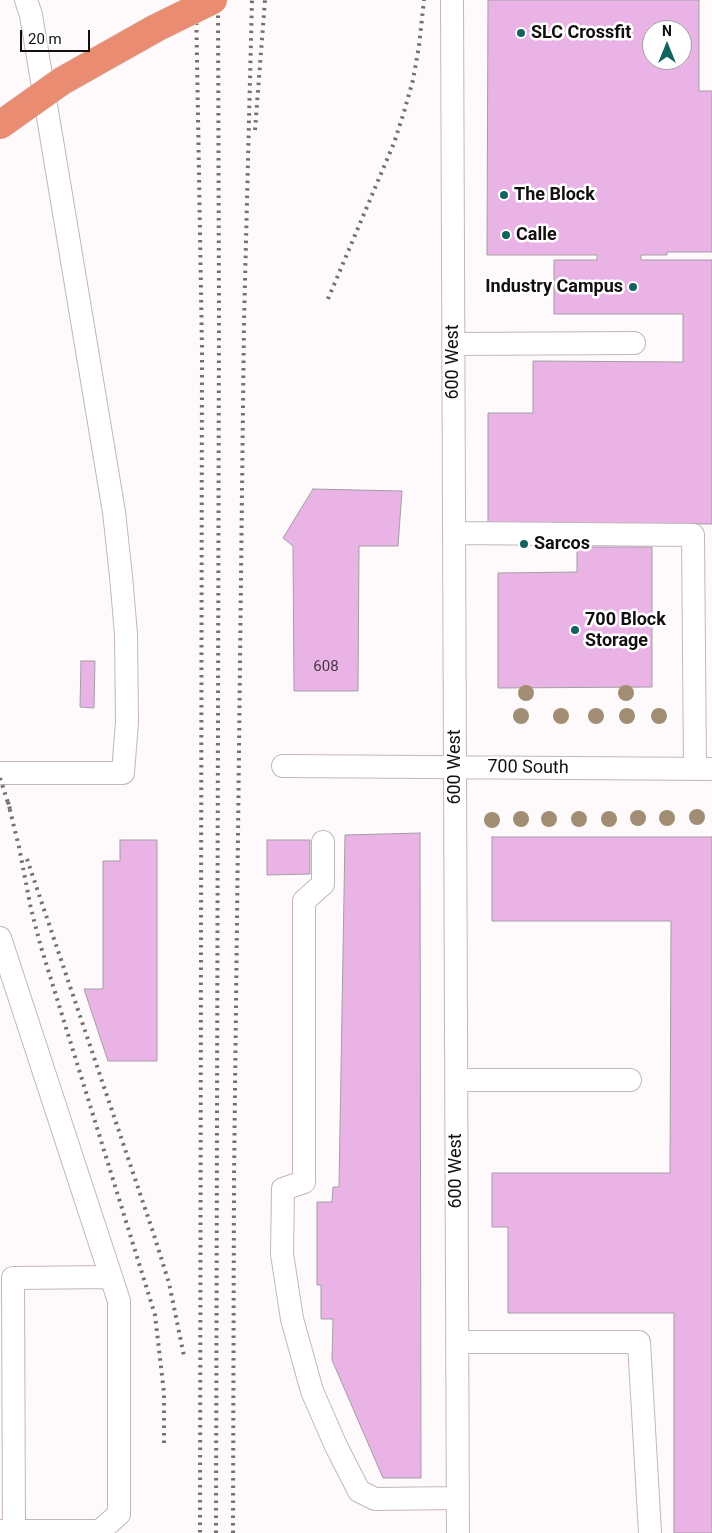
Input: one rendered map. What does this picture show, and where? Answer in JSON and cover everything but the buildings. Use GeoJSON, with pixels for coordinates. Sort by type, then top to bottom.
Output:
{"type":"FeatureCollection","features":[{"type":"Feature","properties":{"kind":"highway"},"geometry":{"type":"LineString","coordinates":[[0,126],[62,81],[156,28],[213,0]]}},
{"type":"Feature","properties":{"kind":"street"},"geometry":{"type":"LineString","coordinates":[[0,773],[123,773],[126,722],[126,634],[122,576],[114,512],[31,15],[26,0]]}},
{"type":"Feature","properties":{"kind":"street","name":"600 West"},"geometry":{"type":"LineString","coordinates":[[452,0],[458,1533]]}},
{"type":"Feature","properties":{"kind":"street"},"geometry":{"type":"LineString","coordinates":[[453,344],[634,343]]}},
{"type":"Feature","properties":{"kind":"street"},"geometry":{"type":"LineString","coordinates":[[454,533],[693,536],[704,769]]}},
{"type":"Feature","properties":{"kind":"street","name":"700 South"},"geometry":{"type":"LineString","coordinates":[[283,766],[704,769]]}},
{"type":"Feature","properties":{"kind":"street"},"geometry":{"type":"LineString","coordinates":[[324,842],[323,884],[304,901],[304,1182],[283,1189],[282,1254],[292,1319],[312,1391],[336,1446],[359,1491],[375,1499],[458,1498]]}},
{"type":"Feature","properties":{"kind":"street"},"geometry":{"type":"LineString","coordinates":[[0,938],[118,1301],[119,1514],[100,1532],[7,1531],[13,1278],[110,1277]]}},
{"type":"Feature","properties":{"kind":"street"},"geometry":{"type":"LineString","coordinates":[[456,1080],[630,1080]]}},
{"type":"Feature","properties":{"kind":"street"},"geometry":{"type":"LineString","coordinates":[[457,1342],[639,1342],[650,1533]]}},
{"type":"Feature","properties":{"kind":"railway"},"geometry":{"type":"LineString","coordinates":[[196,0],[202,349],[200,1533]]}},
{"type":"Feature","properties":{"kind":"railway"},"geometry":{"type":"LineString","coordinates":[[216,1533],[218,0]]}},
{"type":"Feature","properties":{"kind":"railway"},"geometry":{"type":"LineString","coordinates":[[233,1533],[234,1177],[244,322],[252,0]]}},
{"type":"Feature","properties":{"kind":"railway"},"geometry":{"type":"LineString","coordinates":[[255,130],[265,0]]}},
{"type":"Feature","properties":{"kind":"railway"},"geometry":{"type":"LineString","coordinates":[[328,299],[394,143],[404,112],[413,80],[424,0]]}},
{"type":"Feature","properties":{"kind":"railway"},"geometry":{"type":"LineString","coordinates":[[0,778],[10,809]]}},
{"type":"Feature","properties":{"kind":"railway"},"geometry":{"type":"LineString","coordinates":[[8,802],[41,947],[155,1315],[164,1393],[164,1443]]}},
{"type":"Feature","properties":{"kind":"railway"},"geometry":{"type":"LineString","coordinates":[[27,859],[153,1232],[169,1283],[184,1356]]}},
{"type":"Feature","properties":{"kind":"place","name":"SLC Crossfit"},"geometry":{"type":"Point","coordinates":[521,33]}},
{"type":"Feature","properties":{"kind":"place","name":"The Block"},"geometry":{"type":"Point","coordinates":[504,195]}},
{"type":"Feature","properties":{"kind":"place","name":"Calle"},"geometry":{"type":"Point","coordinates":[506,235]}},
{"type":"Feature","properties":{"kind":"place","name":"Industry Campus"},"geometry":{"type":"Point","coordinates":[633,287]}},
{"type":"Feature","properties":{"kind":"place","name":"Sarcos"},"geometry":{"type":"Point","coordinates":[524,544]}},
{"type":"Feature","properties":{"kind":"place","name":"700 Block Storage"},"geometry":{"type":"Point","coordinates":[575,630]}}]}
